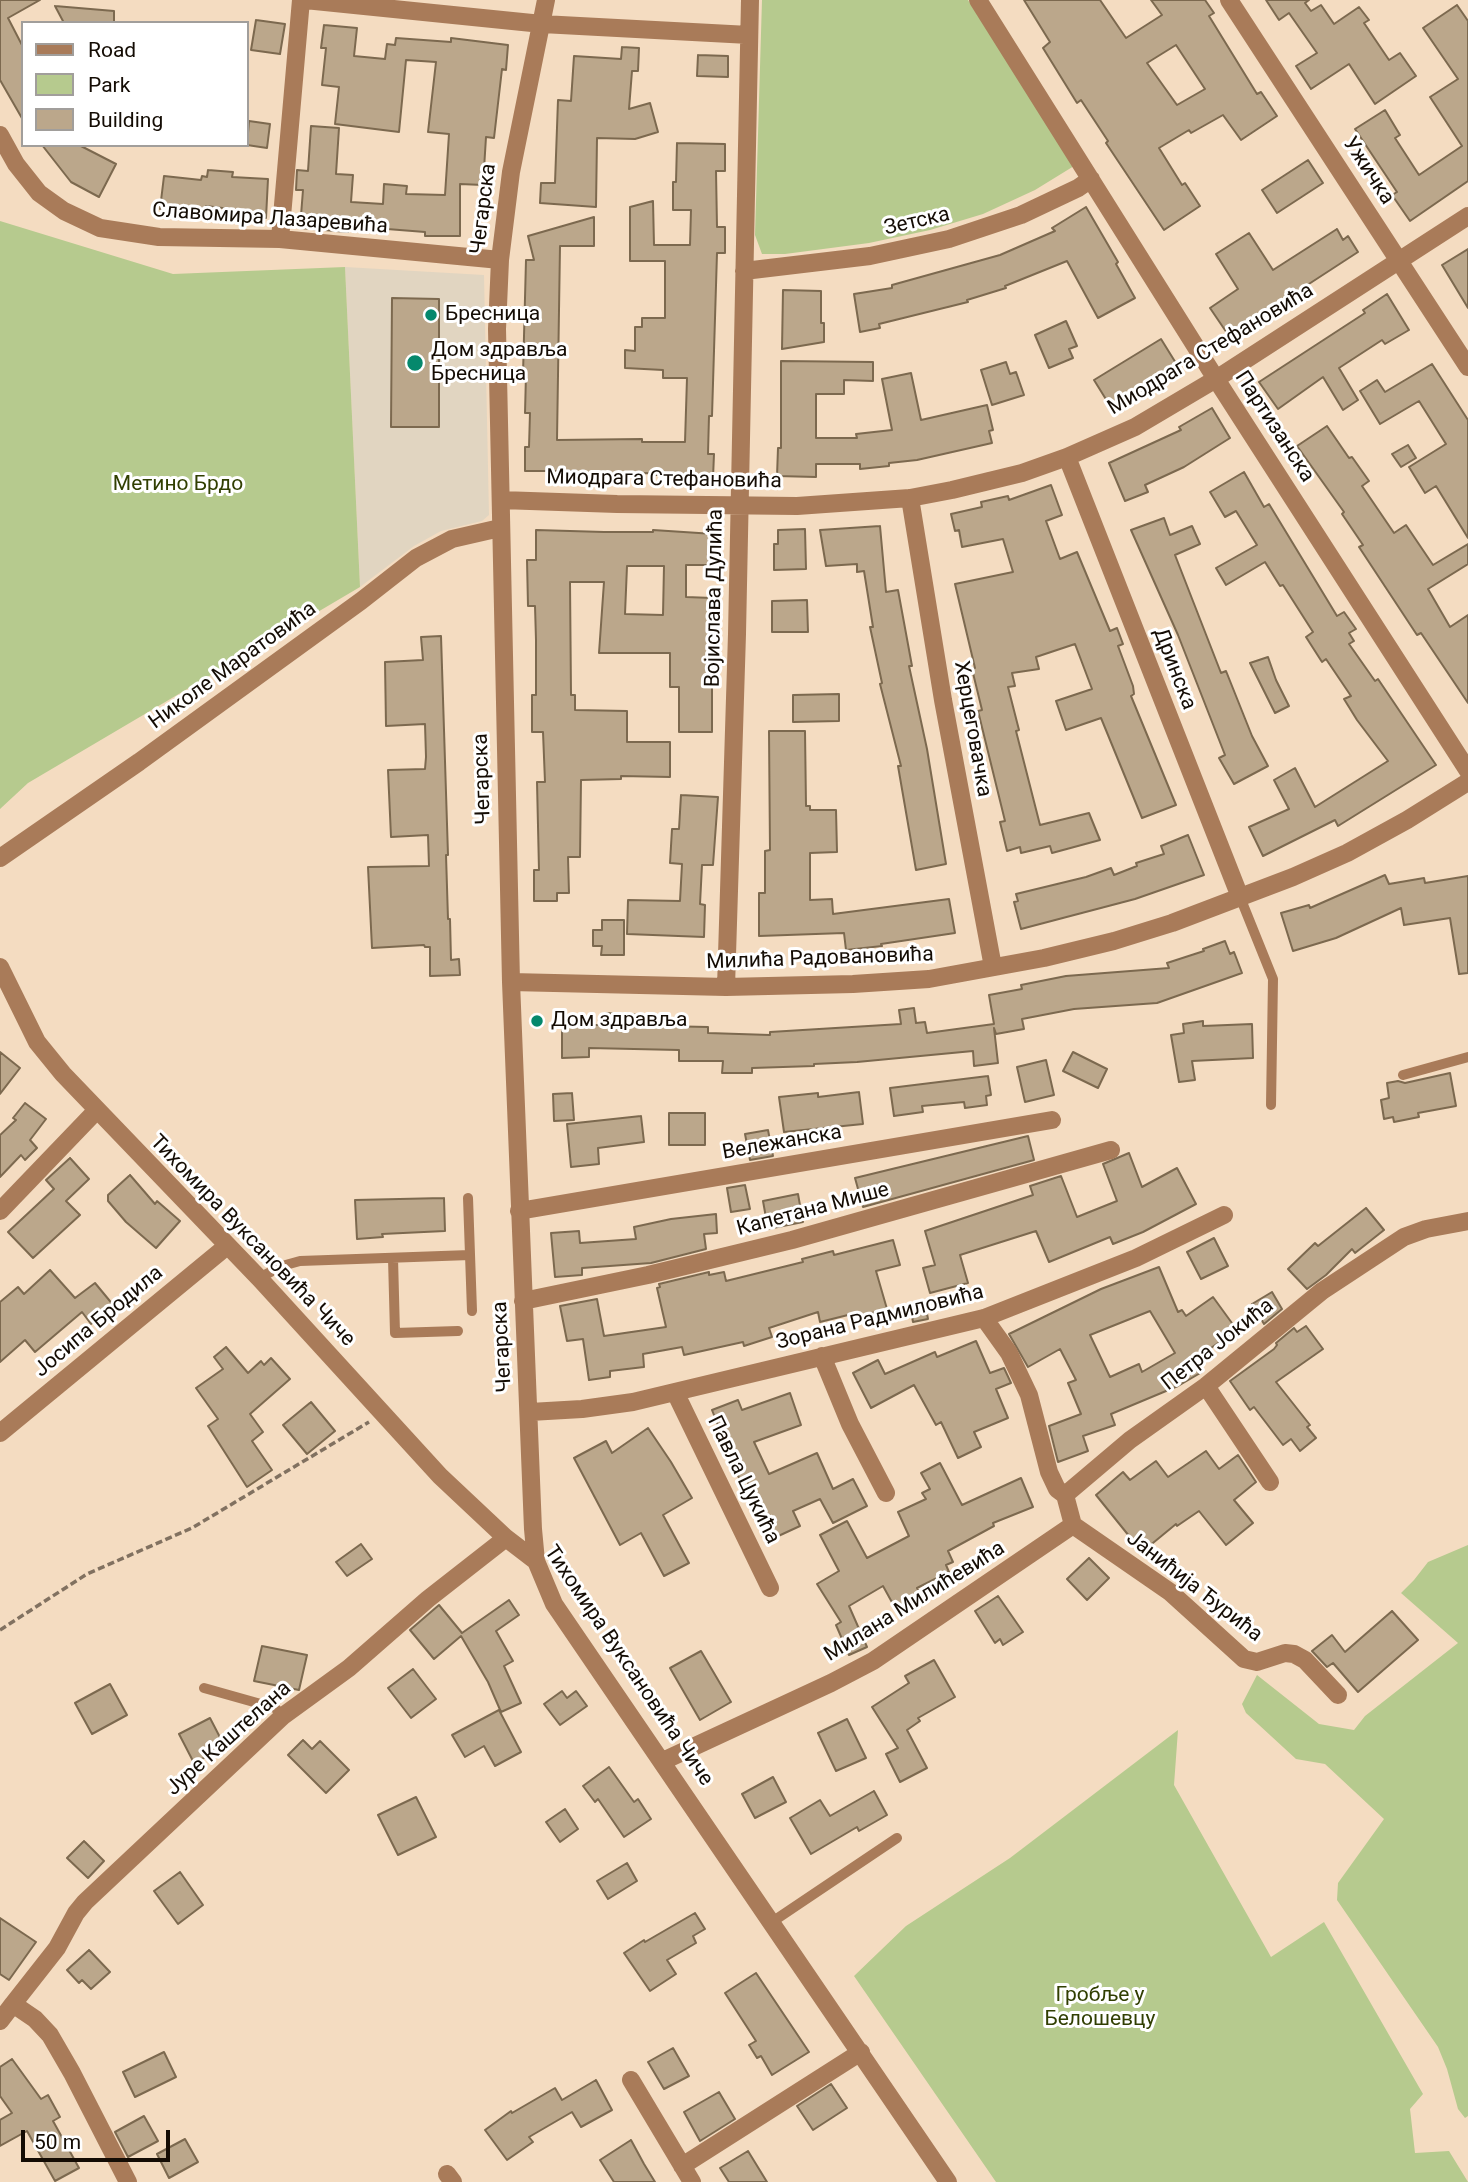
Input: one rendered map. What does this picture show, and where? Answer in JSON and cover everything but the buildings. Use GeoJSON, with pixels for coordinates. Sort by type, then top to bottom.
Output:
{"type":"FeatureCollection","features":[{"type":"Feature","properties":{"kind":"street"},"geometry":{"type":"LineString","coordinates":[[280,239],[303,0],[542,24],[749,35]]}},
{"type":"Feature","properties":{"kind":"street","name":"Чегарска"},"geometry":{"type":"LineString","coordinates":[[536,1561],[519,1211],[497,329],[500,260],[510,172],[546,0]]}},
{"type":"Feature","properties":{"kind":"street","name":"Војислава Дулића"},"geometry":{"type":"LineString","coordinates":[[726,987],[740,506],[750,0]]}},
{"type":"Feature","properties":{"kind":"street","name":"Партизанска"},"geometry":{"type":"LineString","coordinates":[[978,0],[1216,379],[1468,771]]}},
{"type":"Feature","properties":{"kind":"street","name":"Ужичка"},"geometry":{"type":"LineString","coordinates":[[1229,0],[1468,367]]}},
{"type":"Feature","properties":{"kind":"street","name":"Славомира Лазаревића"},"geometry":{"type":"LineString","coordinates":[[0,135],[16,164],[47,201],[100,228],[159,237],[280,239],[500,260]]}},
{"type":"Feature","properties":{"kind":"street","name":"Зетска"},"geometry":{"type":"LineString","coordinates":[[744,271],[870,256],[949,239],[1021,215],[1091,179]]}},
{"type":"Feature","properties":{"kind":"street","name":"Миодрага Стефановића"},"geometry":{"type":"LineString","coordinates":[[501,500],[797,506],[910,498],[952,491],[1009,476],[1067,457],[1135,426],[1216,379],[1468,216]]}},
{"type":"Feature","properties":{"kind":"street","name":"Дринска"},"geometry":{"type":"LineString","coordinates":[[1067,457],[1240,897]]}},
{"type":"Feature","properties":{"kind":"street","name":"Херцеговачка"},"geometry":{"type":"LineString","coordinates":[[910,498],[943,700],[993,967]]}},
{"type":"Feature","properties":{"kind":"street","name":"Николе Маратовића"},"geometry":{"type":"LineString","coordinates":[[0,858],[139,762],[416,558],[452,539],[500,527]]}},
{"type":"Feature","properties":{"kind":"street","name":"Милића Радовановића"},"geometry":{"type":"LineString","coordinates":[[512,982],[726,987],[902,981],[950,976],[1044,958],[1172,923],[1293,877],[1347,853],[1468,782]]}},
{"type":"Feature","properties":{"kind":"street","name":"Тихомира Вуксановића Чиче"},"geometry":{"type":"LineString","coordinates":[[0,967],[37,1042],[96,1111],[259,1278],[440,1476],[506,1538],[536,1561],[554,1604],[948,2182]]}},
{"type":"Feature","properties":{"kind":"street"},"geometry":{"type":"LineString","coordinates":[[0,1211],[96,1111]]}},
{"type":"Feature","properties":{"kind":"street","name":"Вележанска"},"geometry":{"type":"LineString","coordinates":[[519,1211],[1052,1120]]}},
{"type":"Feature","properties":{"kind":"street","name":"Капетана Мише"},"geometry":{"type":"LineString","coordinates":[[523,1301],[792,1240],[1111,1150]]}},
{"type":"Feature","properties":{"kind":"street","name":"Зорана Радмиловића"},"geometry":{"type":"LineString","coordinates":[[530,1412],[604,1407],[984,1318],[1136,1258],[1224,1215]]}},
{"type":"Feature","properties":{"kind":"street","name":"Петра Јокића"},"geometry":{"type":"LineString","coordinates":[[1065,1495],[1130,1440],[1206,1386],[1310,1300],[1404,1237],[1426,1229],[1468,1221]]}},
{"type":"Feature","properties":{"kind":"street","name":"Јосипа Бродила"},"geometry":{"type":"LineString","coordinates":[[0,1433],[227,1246]]}},
{"type":"Feature","properties":{"kind":"street"},"geometry":{"type":"LineString","coordinates":[[984,1318],[1009,1353],[1019,1373],[1036,1418],[1049,1472],[1058,1489],[1065,1495],[1073,1525]]}},
{"type":"Feature","properties":{"kind":"street"},"geometry":{"type":"LineString","coordinates":[[822,1356],[842,1406],[886,1493]]}},
{"type":"Feature","properties":{"kind":"street"},"geometry":{"type":"LineString","coordinates":[[1206,1386],[1270,1482]]}},
{"type":"Feature","properties":{"kind":"street","name":"Павла Цукића"},"geometry":{"type":"LineString","coordinates":[[675,1392],[770,1588]]}},
{"type":"Feature","properties":{"kind":"street","name":"Јанићија Ђурића"},"geometry":{"type":"LineString","coordinates":[[1073,1525],[1170,1592],[1244,1659],[1257,1662],[1285,1653],[1294,1654],[1305,1660],[1338,1695]]}},
{"type":"Feature","properties":{"kind":"street","name":"Милана Милићевића"},"geometry":{"type":"LineString","coordinates":[[663,1761],[873,1661],[1073,1525]]}},
{"type":"Feature","properties":{"kind":"street","name":"Јуре Каштелана"},"geometry":{"type":"LineString","coordinates":[[0,2021],[57,1948],[85,1902],[283,1716],[349,1668],[428,1599],[506,1538]]}},
{"type":"Feature","properties":{"kind":"street"},"geometry":{"type":"LineString","coordinates":[[13,2004],[35,2019],[50,2035],[128,2182]]}},
{"type":"Feature","properties":{"kind":"street"},"geometry":{"type":"LineString","coordinates":[[631,2080],[687,2174],[861,2052]]}},
{"type":"Feature","properties":{"kind":"lane"},"geometry":{"type":"LineString","coordinates":[[1240,897],[1273,979],[1271,1105]]}},
{"type":"Feature","properties":{"kind":"lane"},"geometry":{"type":"LineString","coordinates":[[1403,1075],[1468,1057]]}},
{"type":"Feature","properties":{"kind":"lane"},"geometry":{"type":"LineString","coordinates":[[468,1198],[472,1311]]}},
{"type":"Feature","properties":{"kind":"lane"},"geometry":{"type":"LineString","coordinates":[[259,1278],[282,1266],[300,1261],[470,1255]]}},
{"type":"Feature","properties":{"kind":"lane"},"geometry":{"type":"LineString","coordinates":[[393,1258],[395,1333],[458,1332]]}},
{"type":"Feature","properties":{"kind":"lane"},"geometry":{"type":"LineString","coordinates":[[204,1688],[275,1708],[283,1716]]}},
{"type":"Feature","properties":{"kind":"lane"},"geometry":{"type":"LineString","coordinates":[[772,1922],[897,1838]]}},
{"type":"Feature","properties":{"kind":"path"},"geometry":{"type":"LineString","coordinates":[[0,1630],[87,1574],[192,1528],[383,1414]]}},
{"type":"Feature","properties":{"kind":"shaded area"},"geometry":{"type":"Polygon","coordinates":[[[345,267],[484,275],[489,515],[482,521],[441,531],[414,546],[360,587],[345,267]]]}},
{"type":"Feature","properties":{"kind":"green space"},"geometry":{"type":"Polygon","coordinates":[[[762,0],[968,0],[1074,166],[1035,190],[983,214],[930,230],[869,243],[785,254],[762,254],[755,235],[762,0]]]}},
{"type":"Feature","properties":{"kind":"green space","name":"Метино Брдо"},"geometry":{"type":"Polygon","coordinates":[[[0,221],[173,274],[345,267],[360,587],[28,783],[0,809],[0,221]]]}},
{"type":"Feature","properties":{"kind":"green space"},"geometry":{"type":"Polygon","coordinates":[[[1468,1545],[1468,2116],[1465,2118],[1458,2109],[1438,2047],[1337,1900],[1338,1883],[1384,1819],[1325,1764],[1296,1759],[1246,1713],[1242,1704],[1257,1675],[1319,1724],[1354,1730],[1365,1716],[1458,1643],[1401,1593],[1428,1562],[1468,1545]]]}},
{"type":"Feature","properties":{"kind":"green space","name":"Гробље у Белошевцу"},"geometry":{"type":"Polygon","coordinates":[[[1178,1730],[1174,1785],[1271,1957],[1324,1922],[1423,2094],[1410,2109],[1415,2153],[1449,2151],[1468,2182],[996,2182],[854,1976],[906,1926],[1010,1858],[1178,1730]]]}},
{"type":"Feature","properties":{"kind":"place","name":"Бресница"},"geometry":{"type":"Point","coordinates":[431,315]}},
{"type":"Feature","properties":{"kind":"place","name":"Дом здравља Бресница"},"geometry":{"type":"Point","coordinates":[415,363]}},
{"type":"Feature","properties":{"kind":"place","name":"Дом здравља"},"geometry":{"type":"Point","coordinates":[537,1021]}}]}
